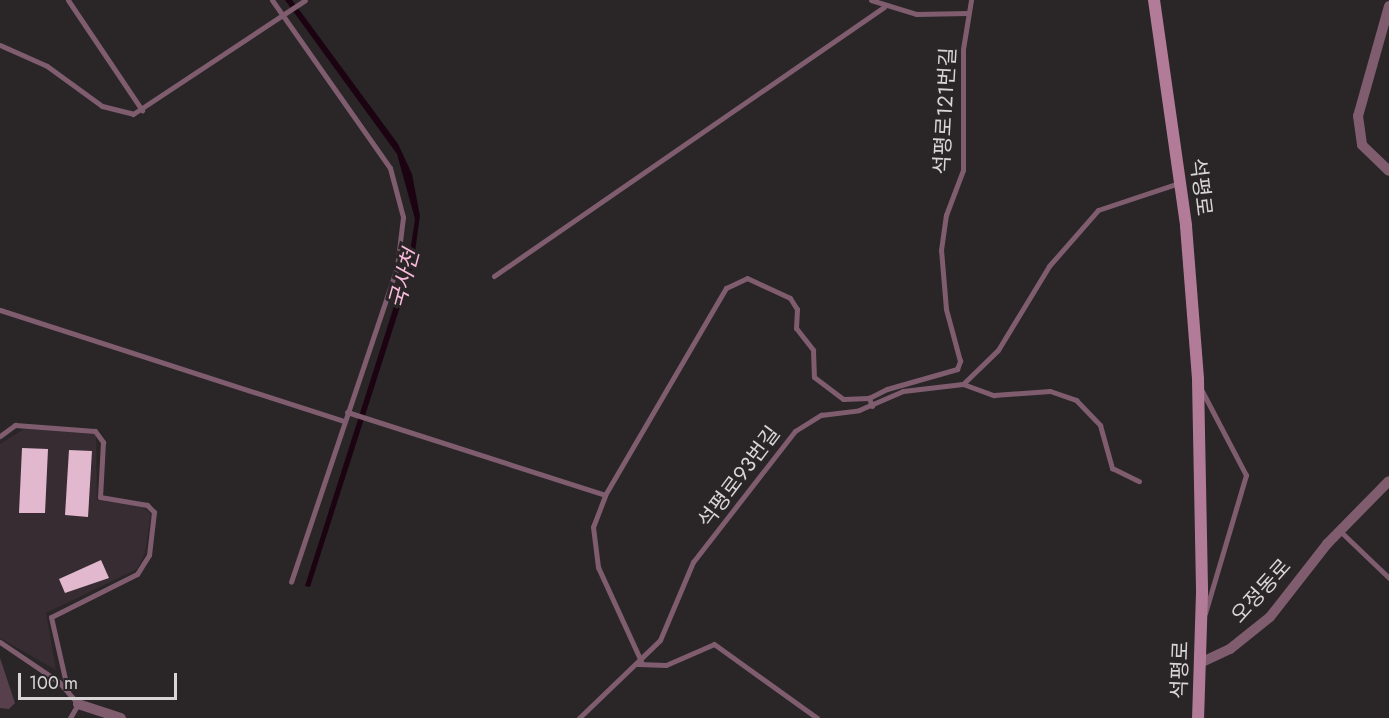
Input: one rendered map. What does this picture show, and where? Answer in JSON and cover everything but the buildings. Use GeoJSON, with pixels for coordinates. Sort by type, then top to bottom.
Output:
{"type":"FeatureCollection","features":[{"type":"Feature","properties":{"kind":"street","name":"석평로"},"geometry":{"type":"LineString","coordinates":[[1154,0],[1180,183],[1198,380],[1201,623],[1198,718]]}},
{"type":"Feature","properties":{"kind":"street"},"geometry":{"type":"LineString","coordinates":[[1389,6],[1358,116],[1362,146],[1389,171]]}},
{"type":"Feature","properties":{"kind":"street","name":"오정동로"},"geometry":{"type":"LineString","coordinates":[[1200,663],[1230,649],[1270,617],[1340,531],[1389,481]]}},
{"type":"Feature","properties":{"kind":"street"},"geometry":{"type":"LineString","coordinates":[[78,704],[122,718]]}},
{"type":"Feature","properties":{"kind":"lane"},"geometry":{"type":"LineString","coordinates":[[69,0],[142,110]]}},
{"type":"Feature","properties":{"kind":"lane"},"geometry":{"type":"LineString","coordinates":[[272,0],[382,154],[401,198],[397,267],[349,413],[343,421],[291,582]]}},
{"type":"Feature","properties":{"kind":"lane"},"geometry":{"type":"LineString","coordinates":[[0,45],[47,66],[114,112],[142,110],[305,0]]}},
{"type":"Feature","properties":{"kind":"lane"},"geometry":{"type":"LineString","coordinates":[[871,0],[884,7],[916,14],[968,13]]}},
{"type":"Feature","properties":{"kind":"lane","name":"석평로121번길"},"geometry":{"type":"LineString","coordinates":[[948,372],[957,369],[960,361],[946,309],[941,250],[946,215],[963,170],[968,13],[971,0]]}},
{"type":"Feature","properties":{"kind":"lane"},"geometry":{"type":"LineString","coordinates":[[494,276],[884,7]]}},
{"type":"Feature","properties":{"kind":"lane"},"geometry":{"type":"LineString","coordinates":[[963,384],[998,350],[1048,266],[1098,210],[1180,183]]}},
{"type":"Feature","properties":{"kind":"lane"},"geometry":{"type":"LineString","coordinates":[[817,718],[714,644],[704,644],[666,665],[640,663],[594,553],[593,527],[605,495],[704,320],[740,278],[796,303],[796,328],[813,350],[812,372],[820,384],[843,399],[869,398],[904,381],[948,372],[951,382]]}},
{"type":"Feature","properties":{"kind":"lane"},"geometry":{"type":"LineString","coordinates":[[0,310],[343,421]]}},
{"type":"Feature","properties":{"kind":"lane","name":"석평로"},"geometry":{"type":"LineString","coordinates":[[1198,380],[1246,475],[1201,623]]}},
{"type":"Feature","properties":{"kind":"lane","name":"석평로93번길"},"geometry":{"type":"LineString","coordinates":[[579,718],[640,663],[665,631],[693,562],[744,503],[783,442],[821,415],[872,406],[903,391],[951,382],[994,395],[1050,391],[1076,400],[1100,425],[1112,468],[1139,481]]}},
{"type":"Feature","properties":{"kind":"lane"},"geometry":{"type":"LineString","coordinates":[[869,398],[872,406]]}},
{"type":"Feature","properties":{"kind":"lane"},"geometry":{"type":"LineString","coordinates":[[349,413],[605,495]]}},
{"type":"Feature","properties":{"kind":"lane"},"geometry":{"type":"LineString","coordinates":[[0,436],[9,427],[25,424],[99,434],[100,497],[147,505],[154,512],[149,555],[137,574],[51,617],[68,692]]}},
{"type":"Feature","properties":{"kind":"lane"},"geometry":{"type":"LineString","coordinates":[[1340,531],[1389,578]]}},
{"type":"Feature","properties":{"kind":"lane"},"geometry":{"type":"LineString","coordinates":[[0,642],[68,692],[78,704],[69,718]]}},
{"type":"Feature","properties":{"kind":"shaded area"},"geometry":{"type":"Polygon","coordinates":[[[24,429],[96,434],[97,500],[143,507],[151,514],[145,553],[137,569],[46,613],[56,670],[0,638],[0,444],[24,429]]]}},
{"type":"Feature","properties":{"kind":"shaded area"},"geometry":{"type":"Polygon","coordinates":[[[0,658],[15,703],[9,709],[0,708],[0,658]]]}},
{"type":"Feature","properties":{"kind":"water","name":"국사천"},"geometry":{"type":"Polygon","coordinates":[[[285,0],[292,0],[398,144],[412,174],[420,216],[413,266],[310,587],[305,586],[409,259],[415,219],[397,154],[285,0]]]}}]}
